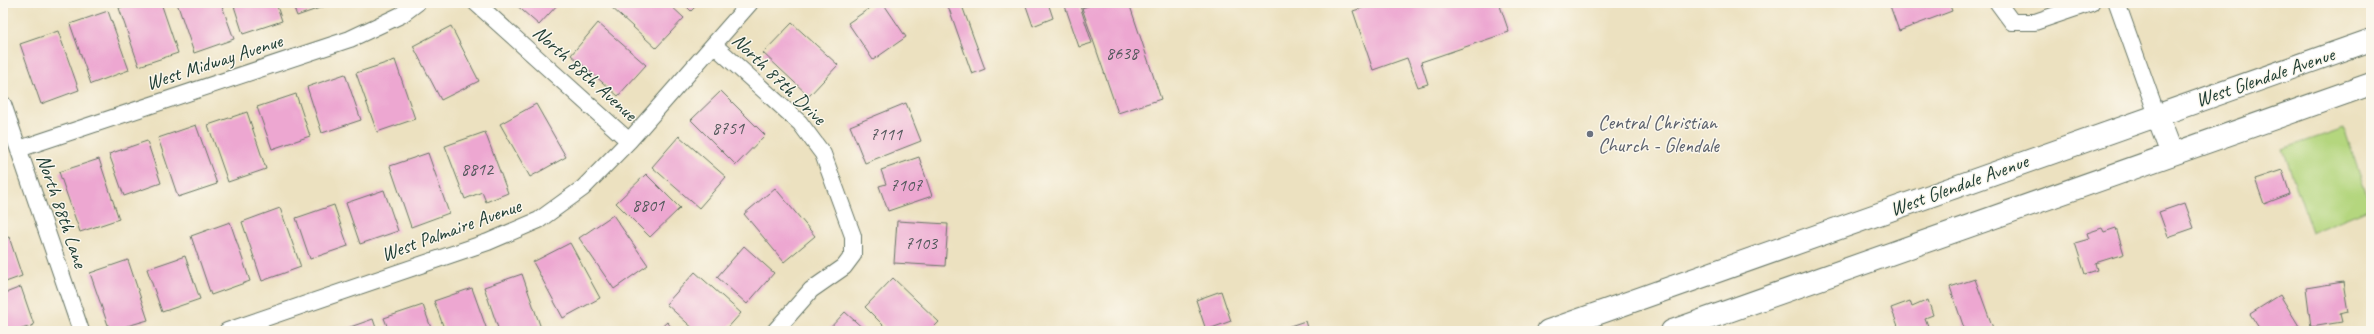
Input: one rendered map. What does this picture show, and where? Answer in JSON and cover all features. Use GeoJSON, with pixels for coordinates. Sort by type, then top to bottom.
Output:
{"type":"FeatureCollection","features":[{"type":"Feature","properties":{"kind":"main road","name":"West Glendale Avenue"},"geometry":{"type":"LineString","coordinates":[[1548,331],[2371,40]]}},
{"type":"Feature","properties":{"kind":"main road","name":"West Glendale Avenue"},"geometry":{"type":"LineString","coordinates":[[1672,331],[2371,84]]}},
{"type":"Feature","properties":{"kind":"main road"},"geometry":{"type":"LineString","coordinates":[[2157,115],[2172,154]]}},
{"type":"Feature","properties":{"kind":"street","name":"West Midway Avenue"},"geometry":{"type":"LineString","coordinates":[[19,149],[350,39],[401,15],[417,3]]}},
{"type":"Feature","properties":{"kind":"street","name":"North 88th Avenue"},"geometry":{"type":"LineString","coordinates":[[476,3],[629,141]]}},
{"type":"Feature","properties":{"kind":"street","name":"West Palmaire Avenue"},"geometry":{"type":"LineString","coordinates":[[227,331],[514,232],[539,220],[562,205],[583,188],[629,141],[750,3]]}},
{"type":"Feature","properties":{"kind":"street"},"geometry":{"type":"LineString","coordinates":[[1998,3],[2012,22],[2035,22],[2090,3]]}},
{"type":"Feature","properties":{"kind":"street"},"geometry":{"type":"LineString","coordinates":[[2117,3],[2157,115]]}},
{"type":"Feature","properties":{"kind":"street","name":"North 87th Drive"},"geometry":{"type":"LineString","coordinates":[[714,45],[800,123],[823,154],[853,236],[853,255],[844,267],[811,290],[775,331]]}},
{"type":"Feature","properties":{"kind":"street","name":"North 88th Lane"},"geometry":{"type":"LineString","coordinates":[[3,104],[81,331]]}},
{"type":"Feature","properties":{"kind":"green space"},"geometry":{"type":"Polygon","coordinates":[[[2344,128],[2371,208],[2312,232],[2283,149],[2344,128]]]}},
{"type":"Feature","properties":{"kind":"building"},"geometry":{"type":"Polygon","coordinates":[[[134,3],[161,3],[178,53],[139,66],[119,8],[134,3]]]}},
{"type":"Feature","properties":{"kind":"building"},"geometry":{"type":"Polygon","coordinates":[[[177,3],[221,3],[234,39],[194,53],[177,3]]]}},
{"type":"Feature","properties":{"kind":"building"},"geometry":{"type":"Polygon","coordinates":[[[233,3],[276,3],[282,21],[243,34],[233,3]]]}},
{"type":"Feature","properties":{"kind":"building"},"geometry":{"type":"Polygon","coordinates":[[[292,3],[334,3],[297,16],[292,3]]]}},
{"type":"Feature","properties":{"kind":"building"},"geometry":{"type":"Polygon","coordinates":[[[514,3],[559,3],[539,25],[514,3]]]}},
{"type":"Feature","properties":{"kind":"building"},"geometry":{"type":"Polygon","coordinates":[[[613,3],[668,3],[684,18],[656,48],[610,6],[613,3]]]}},
{"type":"Feature","properties":{"kind":"building"},"geometry":{"type":"Polygon","coordinates":[[[683,3],[699,3],[691,11],[683,3]]]}},
{"type":"Feature","properties":{"kind":"building"},"geometry":{"type":"Polygon","coordinates":[[[877,3],[883,3],[906,37],[873,60],[848,23],[877,3]]]}},
{"type":"Feature","properties":{"kind":"building"},"geometry":{"type":"Polygon","coordinates":[[[947,3],[961,3],[985,69],[972,74],[947,3]]]}},
{"type":"Feature","properties":{"kind":"building"},"geometry":{"type":"Polygon","coordinates":[[[1025,3],[1048,3],[1053,18],[1033,26],[1025,3]]]}},
{"type":"Feature","properties":{"kind":"building"},"geometry":{"type":"Polygon","coordinates":[[[1064,3],[1079,3],[1092,43],[1079,47],[1064,3]]]}},
{"type":"Feature","properties":{"kind":"building"},"geometry":{"type":"Polygon","coordinates":[[[1097,3],[1129,3],[1161,99],[1118,113],[1082,8],[1097,3]]]}},
{"type":"Feature","properties":{"kind":"building"},"geometry":{"type":"Polygon","coordinates":[[[1377,3],[1499,3],[1509,32],[1421,62],[1428,84],[1418,87],[1407,58],[1373,70],[1353,11],[1377,3]]]}},
{"type":"Feature","properties":{"kind":"building"},"geometry":{"type":"Polygon","coordinates":[[[1889,3],[1949,3],[1952,11],[1899,31],[1889,3]]]}},
{"type":"Feature","properties":{"kind":"building"},"geometry":{"type":"Polygon","coordinates":[[[108,11],[129,70],[91,84],[70,24],[108,11]]]}},
{"type":"Feature","properties":{"kind":"building"},"geometry":{"type":"Polygon","coordinates":[[[598,23],[646,65],[618,96],[571,55],[598,23]]]}},
{"type":"Feature","properties":{"kind":"building"},"geometry":{"type":"Polygon","coordinates":[[[792,23],[838,65],[809,96],[763,53],[792,23]]]}},
{"type":"Feature","properties":{"kind":"building"},"geometry":{"type":"Polygon","coordinates":[[[451,26],[479,81],[441,100],[413,46],[451,26]]]}},
{"type":"Feature","properties":{"kind":"building"},"geometry":{"type":"Polygon","coordinates":[[[58,31],[79,90],[41,104],[20,44],[58,31]]]}},
{"type":"Feature","properties":{"kind":"building"},"geometry":{"type":"Polygon","coordinates":[[[395,60],[415,119],[377,132],[356,73],[395,60]]]}},
{"type":"Feature","properties":{"kind":"building"},"geometry":{"type":"Polygon","coordinates":[[[345,74],[361,120],[322,133],[307,87],[345,74]]]}},
{"type":"Feature","properties":{"kind":"building"},"geometry":{"type":"Polygon","coordinates":[[[721,91],[765,135],[736,165],[691,120],[721,91]]]}},
{"type":"Feature","properties":{"kind":"building"},"geometry":{"type":"Polygon","coordinates":[[[296,94],[310,136],[272,149],[257,107],[296,94]]]}},
{"type":"Feature","properties":{"kind":"building"},"geometry":{"type":"Polygon","coordinates":[[[906,103],[921,141],[865,163],[850,126],[906,103]]]}},
{"type":"Feature","properties":{"kind":"building"},"geometry":{"type":"Polygon","coordinates":[[[536,104],[566,157],[530,177],[500,124],[536,104]]]}},
{"type":"Feature","properties":{"kind":"building"},"geometry":{"type":"Polygon","coordinates":[[[247,112],[266,169],[228,182],[208,125],[247,112]]]}},
{"type":"Feature","properties":{"kind":"building"},"geometry":{"type":"Polygon","coordinates":[[[196,125],[217,184],[178,197],[158,138],[196,125]]]}},
{"type":"Feature","properties":{"kind":"building"},"geometry":{"type":"Polygon","coordinates":[[[485,132],[508,193],[486,202],[482,192],[465,199],[445,146],[485,132]]]}},
{"type":"Feature","properties":{"kind":"building"},"geometry":{"type":"Polygon","coordinates":[[[679,136],[726,177],[699,208],[652,167],[679,136]]]}},
{"type":"Feature","properties":{"kind":"building"},"geometry":{"type":"Polygon","coordinates":[[[147,141],[161,183],[124,196],[109,154],[147,141]]]}},
{"type":"Feature","properties":{"kind":"building"},"geometry":{"type":"Polygon","coordinates":[[[428,153],[449,213],[411,227],[390,166],[428,153]]]}},
{"type":"Feature","properties":{"kind":"building"},"geometry":{"type":"Polygon","coordinates":[[[919,157],[932,196],[888,211],[879,186],[886,184],[881,170],[919,157]]]}},
{"type":"Feature","properties":{"kind":"building"},"geometry":{"type":"Polygon","coordinates":[[[99,159],[119,219],[80,232],[59,172],[99,159]]]}},
{"type":"Feature","properties":{"kind":"building"},"geometry":{"type":"Polygon","coordinates":[[[2282,170],[2290,194],[2264,204],[2255,179],[2282,170]]]}},
{"type":"Feature","properties":{"kind":"building"},"geometry":{"type":"Polygon","coordinates":[[[646,174],[680,208],[650,237],[616,203],[646,174]]]}},
{"type":"Feature","properties":{"kind":"building"},"geometry":{"type":"Polygon","coordinates":[[[775,188],[815,236],[784,262],[744,214],[775,188]]]}},
{"type":"Feature","properties":{"kind":"building"},"geometry":{"type":"Polygon","coordinates":[[[384,190],[398,231],[360,244],[346,203],[384,190]]]}},
{"type":"Feature","properties":{"kind":"building"},"geometry":{"type":"Polygon","coordinates":[[[2185,203],[2194,228],[2168,237],[2159,212],[2185,203]]]}},
{"type":"Feature","properties":{"kind":"building"},"geometry":{"type":"Polygon","coordinates":[[[334,205],[348,246],[310,259],[296,218],[334,205]]]}},
{"type":"Feature","properties":{"kind":"building"},"geometry":{"type":"Polygon","coordinates":[[[280,208],[301,267],[262,281],[242,222],[280,208]]]}},
{"type":"Feature","properties":{"kind":"building"},"geometry":{"type":"Polygon","coordinates":[[[613,215],[648,265],[614,289],[579,238],[613,215]]]}},
{"type":"Feature","properties":{"kind":"building"},"geometry":{"type":"Polygon","coordinates":[[[897,221],[948,224],[945,266],[894,263],[897,221]]]}},
{"type":"Feature","properties":{"kind":"building"},"geometry":{"type":"Polygon","coordinates":[[[230,222],[250,281],[211,295],[191,236],[230,222]]]}},
{"type":"Feature","properties":{"kind":"building"},"geometry":{"type":"Polygon","coordinates":[[[2102,228],[2104,232],[2116,228],[2124,254],[2095,263],[2097,270],[2085,274],[2075,243],[2089,239],[2087,233],[2102,228]]]}},
{"type":"Feature","properties":{"kind":"building"},"geometry":{"type":"Polygon","coordinates":[[[9,237],[22,276],[3,283],[3,239],[9,237]]]}},
{"type":"Feature","properties":{"kind":"building"},"geometry":{"type":"Polygon","coordinates":[[[570,243],[600,298],[563,318],[533,262],[570,243]]]}},
{"type":"Feature","properties":{"kind":"building"},"geometry":{"type":"Polygon","coordinates":[[[744,246],[774,273],[747,304],[717,277],[744,246]]]}},
{"type":"Feature","properties":{"kind":"building"},"geometry":{"type":"Polygon","coordinates":[[[185,256],[200,299],[162,312],[147,269],[185,256]]]}},
{"type":"Feature","properties":{"kind":"building"},"geometry":{"type":"Polygon","coordinates":[[[128,260],[148,320],[110,331],[90,273],[128,260]]]}},
{"type":"Feature","properties":{"kind":"building"},"geometry":{"type":"Polygon","coordinates":[[[695,272],[741,313],[725,331],[696,331],[666,304],[695,272]]]}},
{"type":"Feature","properties":{"kind":"building"},"geometry":{"type":"Polygon","coordinates":[[[522,274],[542,331],[499,331],[484,287],[522,274]]]}},
{"type":"Feature","properties":{"kind":"building"},"geometry":{"type":"Polygon","coordinates":[[[893,278],[939,322],[930,331],[889,331],[865,307],[893,278]]]}},
{"type":"Feature","properties":{"kind":"building"},"geometry":{"type":"Polygon","coordinates":[[[1975,279],[1993,328],[1985,331],[1965,331],[1950,287],[1975,279]]]}},
{"type":"Feature","properties":{"kind":"building"},"geometry":{"type":"Polygon","coordinates":[[[2343,282],[2348,312],[2340,314],[2342,322],[2311,327],[2306,288],[2343,282]]]}},
{"type":"Feature","properties":{"kind":"building"},"geometry":{"type":"Polygon","coordinates":[[[21,287],[34,325],[16,331],[3,331],[3,294],[21,287]]]}},
{"type":"Feature","properties":{"kind":"building"},"geometry":{"type":"Polygon","coordinates":[[[472,288],[487,330],[445,331],[434,301],[472,288]]]}},
{"type":"Feature","properties":{"kind":"building"},"geometry":{"type":"Polygon","coordinates":[[[1221,291],[1231,321],[1206,330],[1196,300],[1221,291]]]}},
{"type":"Feature","properties":{"kind":"building"},"geometry":{"type":"Polygon","coordinates":[[[2280,295],[2299,326],[2291,331],[2261,331],[2250,314],[2280,295]]]}},
{"type":"Feature","properties":{"kind":"building"},"geometry":{"type":"Polygon","coordinates":[[[1928,300],[1933,315],[1925,318],[1930,331],[1900,331],[1891,308],[1910,301],[1912,307],[1928,300]]]}},
{"type":"Feature","properties":{"kind":"building"},"geometry":{"type":"Polygon","coordinates":[[[423,305],[432,331],[389,331],[384,318],[423,305]]]}},
{"type":"Feature","properties":{"kind":"building"},"geometry":{"type":"Polygon","coordinates":[[[845,312],[866,331],[827,331],[845,312]]]}},
{"type":"Feature","properties":{"kind":"building"},"geometry":{"type":"Polygon","coordinates":[[[373,319],[377,331],[339,331],[373,319]]]}},
{"type":"Feature","properties":{"kind":"building"},"geometry":{"type":"Polygon","coordinates":[[[1305,321],[1308,331],[1275,331],[1305,321]]]}},
{"type":"Feature","properties":{"kind":"building"},"geometry":{"type":"Polygon","coordinates":[[[667,322],[675,331],[657,331],[667,322]]]}},
{"type":"Feature","properties":{"kind":"place","name":"Central Christian Church - Glendale"},"geometry":{"type":"Point","coordinates":[1590,134]}}]}
